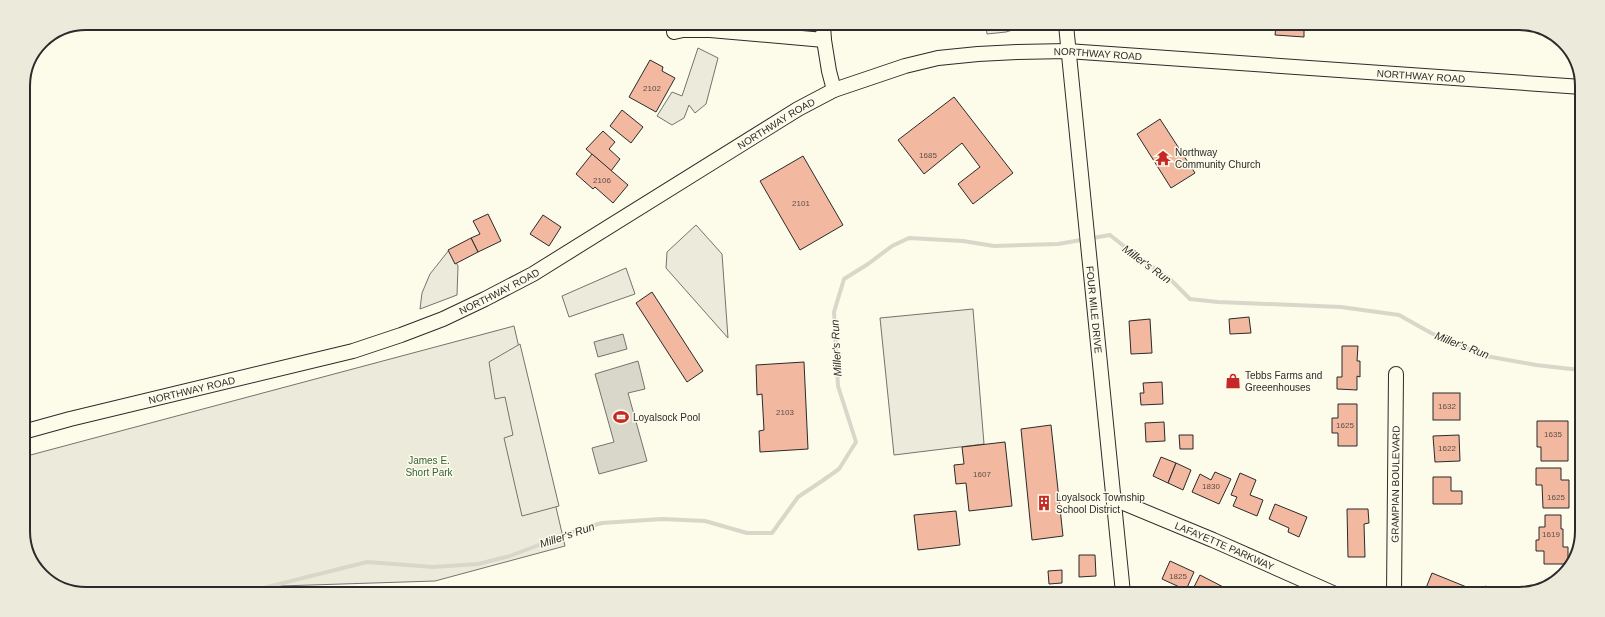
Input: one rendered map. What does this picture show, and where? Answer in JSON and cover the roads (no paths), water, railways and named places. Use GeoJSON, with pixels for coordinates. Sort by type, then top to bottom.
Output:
{"type":"FeatureCollection","features":[{"type":"Feature","properties":{"kind":"street"},"geometry":{"type":"LineString","coordinates":[[674,30],[674,32],[683,30],[710,30],[824,40]]}},
{"type":"Feature","properties":{"kind":"street"},"geometry":{"type":"LineString","coordinates":[[823,30],[829,71],[834,90]]}},
{"type":"Feature","properties":{"kind":"street","name":"FOUR MILE DRIVE"},"geometry":{"type":"LineString","coordinates":[[1066,30],[1122,587]]}},
{"type":"Feature","properties":{"kind":"street","name":"NORTHWAY ROAD"},"geometry":{"type":"LineString","coordinates":[[30,430],[347,352],[401,335],[443,319],[533,274],[734,148],[798,109],[834,90],[905,66],[938,58],[978,54],[1068,51],[1575,87]]}},
{"type":"Feature","properties":{"kind":"street","name":"GRAMPIAN BOULEVARD"},"geometry":{"type":"LineString","coordinates":[[1394,587],[1396,374]]}},
{"type":"Feature","properties":{"kind":"street","name":"LAFAYETTE PARKWAY"},"geometry":{"type":"LineString","coordinates":[[1114,499],[1213,540],[1319,587]]}},
{"type":"Feature","properties":{"kind":"waterway","name":"Miller's Run"},"geometry":{"type":"LineString","coordinates":[[267,587],[367,562],[433,567],[478,564],[510,556],[583,528],[602,523],[662,519],[705,521],[747,533],[772,533],[798,497],[839,469],[856,442],[838,386],[834,312],[844,279],[868,264],[892,246],[909,238],[963,241],[994,246],[1058,244],[1110,235],[1140,259],[1169,278],[1190,299],[1218,302],[1341,307],[1399,315],[1431,333],[1486,356],[1536,365],[1575,369]]}},
{"type":"Feature","properties":{"kind":"place","name":"Northway Community Church"},"geometry":{"type":"Point","coordinates":[1163,158]}},
{"type":"Feature","properties":{"kind":"place","name":"Tebbs Farms and Greeenhouses"},"geometry":{"type":"Point","coordinates":[1233,381]}},
{"type":"Feature","properties":{"kind":"place","name":"Loyalsock Pool"},"geometry":{"type":"Point","coordinates":[621,417]}},
{"type":"Feature","properties":{"kind":"place","name":"Loyalsock Township School District"},"geometry":{"type":"Point","coordinates":[1044,503]}},
{"type":"Feature","properties":{"kind":"park label","name":"James E. Short Park"},"geometry":{"type":"Point","coordinates":[429,466]}}]}
